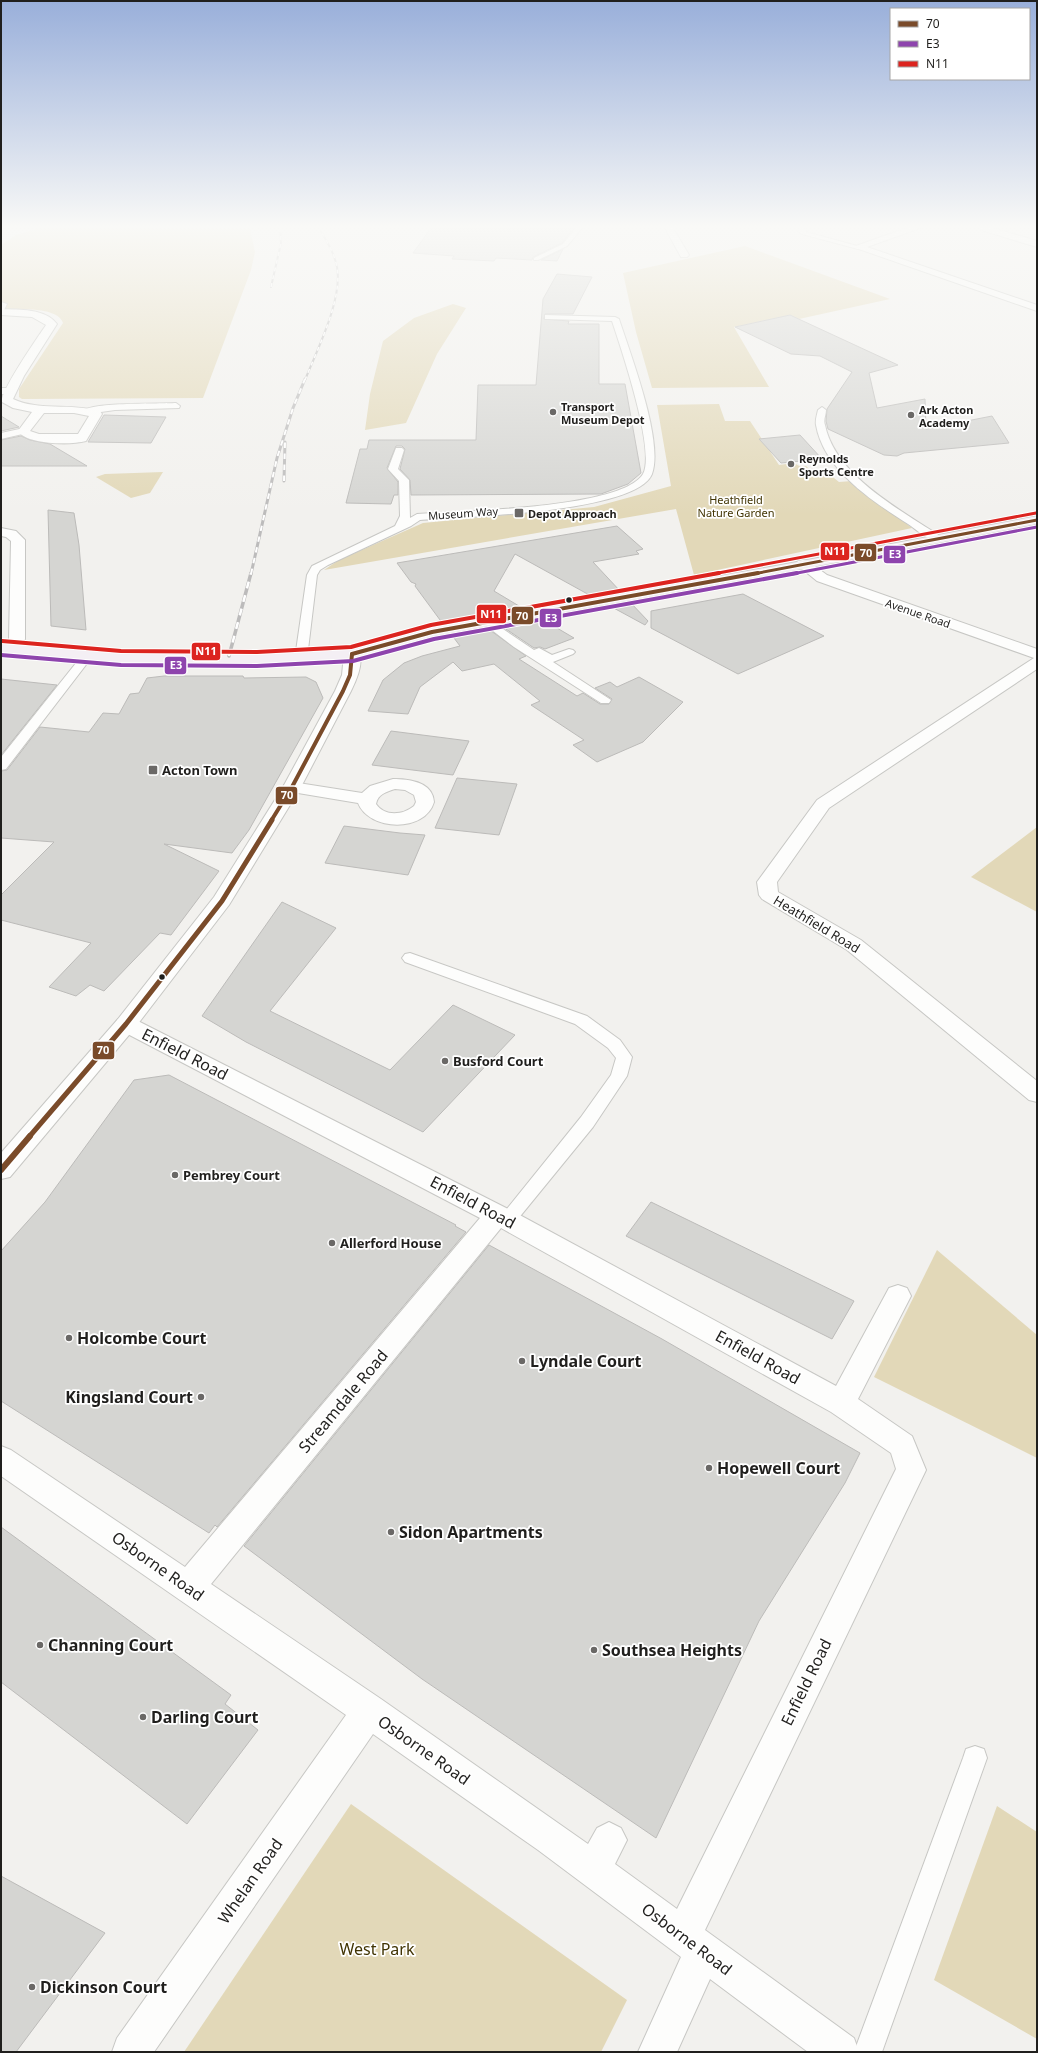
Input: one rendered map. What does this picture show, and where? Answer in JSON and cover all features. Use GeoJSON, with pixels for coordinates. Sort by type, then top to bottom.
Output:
{"type":"FeatureCollection","features":[{"type":"Feature","properties":{"kind":"main road"},"geometry":{"type":"LineString","coordinates":[[8,649],[115,657],[239,660],[352,654],[432,632],[1037,520]]}},
{"type":"Feature","properties":{"kind":"street"},"geometry":{"type":"LineString","coordinates":[[40,410],[24,431],[26,434],[38,438],[82,438],[96,414],[87,411],[40,410],[21,406],[6,400],[6,391],[52,324]]}},
{"type":"Feature","properties":{"kind":"street"},"geometry":{"type":"LineString","coordinates":[[1,532],[11,534],[18,540],[16,639],[8,649]]}},
{"type":"Feature","properties":{"kind":"street","name":"Avenue Road"},"geometry":{"type":"LineString","coordinates":[[803,564],[822,578],[836,584],[1037,654]]}},
{"type":"Feature","properties":{"kind":"street"},"geometry":{"type":"LineString","coordinates":[[1,1170],[126,1024],[222,901],[292,787],[343,691],[350,675],[352,654]]}},
{"type":"Feature","properties":{"kind":"street","name":"Heathfield Road"},"geometry":{"type":"LineString","coordinates":[[1037,662],[823,804],[767,882],[769,895],[854,945],[1037,1094]]}},
{"type":"Feature","properties":{"kind":"street"},"geometry":{"type":"LineString","coordinates":[[292,787],[367,799]]}},
{"type":"Feature","properties":{"kind":"street","name":"Enfield Road"},"geometry":{"type":"LineString","coordinates":[[126,1024],[502,1217],[841,1403],[902,1445],[911,1470],[693,1943],[657,2052]]}},
{"type":"Feature","properties":{"kind":"street","name":"Streamdale Road"},"geometry":{"type":"LineString","coordinates":[[189,1588],[502,1217]]}},
{"type":"Feature","properties":{"kind":"street"},"geometry":{"type":"LineString","coordinates":[[841,1403],[898,1296]]}},
{"type":"Feature","properties":{"kind":"street","name":"Osborne Road"},"geometry":{"type":"LineString","coordinates":[[1,1459],[369,1711],[593,1870],[840,2052]]}},
{"type":"Feature","properties":{"kind":"street","name":"Whelan Road"},"geometry":{"type":"LineString","coordinates":[[131,2052],[369,1711]]}},
{"type":"Feature","properties":{"kind":"street"},"geometry":{"type":"LineString","coordinates":[[593,1870],[609,1840]]}},
{"type":"Feature","properties":{"kind":"lane","name":"Museum Way"},"geometry":{"type":"LineString","coordinates":[[295,658],[312,575],[316,568],[407,524],[417,517],[554,507],[584,502],[612,495],[631,488],[647,475],[651,457],[637,387],[617,324]]}},
{"type":"Feature","properties":{"kind":"lane"},"geometry":{"type":"LineString","coordinates":[[87,411],[115,407],[176,406]]}},
{"type":"Feature","properties":{"kind":"lane"},"geometry":{"type":"LineString","coordinates":[[822,410],[820,424],[827,446],[848,475],[936,538]]}},
{"type":"Feature","properties":{"kind":"lane"},"geometry":{"type":"LineString","coordinates":[[1,436],[24,431]]}},
{"type":"Feature","properties":{"kind":"lane"},"geometry":{"type":"LineString","coordinates":[[399,450],[393,469],[404,480],[405,516],[404,521],[399,527]]}},
{"type":"Feature","properties":{"kind":"lane"},"geometry":{"type":"LineString","coordinates":[[492,622],[522,640]]}},
{"type":"Feature","properties":{"kind":"lane"},"geometry":{"type":"LineString","coordinates":[[492,622],[518,645],[605,700]]}},
{"type":"Feature","properties":{"kind":"lane"},"geometry":{"type":"LineString","coordinates":[[539,651],[551,659],[570,652]]}},
{"type":"Feature","properties":{"kind":"lane"},"geometry":{"type":"LineString","coordinates":[[1,766],[88,655]]}},
{"type":"Feature","properties":{"kind":"lane"},"geometry":{"type":"LineString","coordinates":[[410,958],[581,1020],[614,1044],[624,1057],[619,1076],[587,1122],[502,1217]]}},
{"type":"Feature","properties":{"kind":"lane"},"geometry":{"type":"LineString","coordinates":[[868,2052],[975,1758]]}},
{"type":"Feature","properties":{"kind":"green space"},"geometry":{"type":"Polygon","coordinates":[[[62,324],[231,324],[203,398],[22,399],[19,397],[19,389],[62,324]]]}},
{"type":"Feature","properties":{"kind":"green space"},"geometry":{"type":"Polygon","coordinates":[[[406,324],[456,324],[437,354],[406,423],[365,430],[370,394],[383,341],[406,324]]]}},
{"type":"Feature","properties":{"kind":"green space"},"geometry":{"type":"Polygon","coordinates":[[[634,324],[749,324],[734,327],[769,387],[652,388],[634,324]]]}},
{"type":"Feature","properties":{"kind":"green space","name":"Heathfield Nature Garden"},"geometry":{"type":"Polygon","coordinates":[[[719,404],[725,421],[750,421],[779,465],[794,463],[801,467],[806,466],[814,473],[829,474],[839,482],[852,481],[912,528],[694,575],[676,509],[324,570],[339,560],[423,523],[594,507],[671,486],[657,405],[719,404]]]}},
{"type":"Feature","properties":{"kind":"green space"},"geometry":{"type":"Polygon","coordinates":[[[163,472],[150,493],[131,498],[96,477],[105,474],[163,472]]]}},
{"type":"Feature","properties":{"kind":"green space"},"geometry":{"type":"Polygon","coordinates":[[[1037,827],[1037,912],[971,877],[1037,827]]]}},
{"type":"Feature","properties":{"kind":"green space"},"geometry":{"type":"Polygon","coordinates":[[[937,1250],[1037,1335],[1037,1458],[874,1377],[937,1250]]]}},
{"type":"Feature","properties":{"kind":"green space","name":"West Park"},"geometry":{"type":"Polygon","coordinates":[[[351,1804],[627,2000],[601,2052],[184,2052],[351,1804]]]}},
{"type":"Feature","properties":{"kind":"green space"},"geometry":{"type":"Polygon","coordinates":[[[997,1806],[1037,1832],[1037,2039],[934,1980],[997,1806]]]}},
{"type":"Feature","properties":{"kind":"building","name":"Transport Museum Depot"},"geometry":{"type":"Polygon","coordinates":[[[541,324],[599,324],[599,384],[625,384],[641,473],[628,484],[601,494],[411,495],[410,480],[400,469],[405,449],[402,446],[396,446],[387,468],[398,482],[398,495],[394,495],[391,504],[346,503],[360,449],[367,449],[369,440],[476,440],[478,385],[536,385],[541,324]]]}},
{"type":"Feature","properties":{"kind":"building"},"geometry":{"type":"Polygon","coordinates":[[[750,324],[809,324],[898,365],[869,373],[877,408],[925,399],[926,429],[992,416],[1009,443],[904,453],[897,456],[884,455],[828,429],[826,421],[827,409],[852,372],[820,356],[791,354],[735,327],[750,324]]]}},
{"type":"Feature","properties":{"kind":"building"},"geometry":{"type":"Polygon","coordinates":[[[104,415],[166,417],[151,443],[88,442],[104,415]]]}},
{"type":"Feature","properties":{"kind":"building"},"geometry":{"type":"Polygon","coordinates":[[[1,416],[19,427],[1,431],[1,416]]]}},
{"type":"Feature","properties":{"kind":"building"},"geometry":{"type":"Polygon","coordinates":[[[800,435],[822,459],[781,463],[759,439],[800,435]]]}},
{"type":"Feature","properties":{"kind":"building"},"geometry":{"type":"Polygon","coordinates":[[[21,436],[30,440],[50,444],[87,466],[1,466],[1,440],[21,436]]]}},
{"type":"Feature","properties":{"kind":"building"},"geometry":{"type":"Polygon","coordinates":[[[48,510],[74,513],[79,545],[86,630],[51,626],[48,510]]]}},
{"type":"Feature","properties":{"kind":"building"},"geometry":{"type":"Polygon","coordinates":[[[617,526],[643,549],[636,551],[639,554],[593,562],[621,592],[593,597],[515,554],[494,591],[524,609],[443,624],[415,586],[416,584],[411,582],[397,563],[617,526]]]}},
{"type":"Feature","properties":{"kind":"building"},"geometry":{"type":"Polygon","coordinates":[[[743,594],[824,636],[738,674],[651,628],[651,611],[743,594]]]}},
{"type":"Feature","properties":{"kind":"building"},"geometry":{"type":"Polygon","coordinates":[[[630,602],[648,621],[645,625],[610,606],[630,602]]]}},
{"type":"Feature","properties":{"kind":"building"},"geometry":{"type":"Polygon","coordinates":[[[540,618],[574,638],[545,649],[540,647],[534,648],[500,625],[540,618]]]}},
{"type":"Feature","properties":{"kind":"building"},"geometry":{"type":"Polygon","coordinates":[[[487,628],[526,656],[519,659],[577,696],[583,693],[600,704],[609,704],[612,699],[595,688],[610,682],[617,687],[639,677],[683,702],[643,742],[597,762],[573,745],[584,740],[531,705],[540,701],[494,664],[462,671],[453,662],[420,687],[408,714],[368,711],[383,680],[404,663],[422,656],[460,646],[451,634],[487,628]]]}},
{"type":"Feature","properties":{"kind":"building"},"geometry":{"type":"Polygon","coordinates":[[[164,676],[243,676],[244,678],[306,677],[316,682],[323,698],[249,830],[232,853],[164,844],[219,871],[171,935],[160,933],[104,991],[90,985],[76,996],[49,987],[91,943],[1,920],[1,895],[54,842],[1,838],[1,771],[7,770],[40,727],[89,732],[103,713],[119,714],[130,694],[139,693],[147,678],[164,676]]]}},
{"type":"Feature","properties":{"kind":"building"},"geometry":{"type":"Polygon","coordinates":[[[1,679],[57,685],[1,755],[1,679]]]}},
{"type":"Feature","properties":{"kind":"building"},"geometry":{"type":"Polygon","coordinates":[[[391,731],[469,741],[453,775],[372,765],[391,731]]]}},
{"type":"Feature","properties":{"kind":"building"},"geometry":{"type":"Polygon","coordinates":[[[457,778],[517,784],[499,835],[435,828],[457,778]]]}},
{"type":"Feature","properties":{"kind":"building"},"geometry":{"type":"Polygon","coordinates":[[[344,826],[425,835],[408,875],[325,863],[344,826]]]}},
{"type":"Feature","properties":{"kind":"building","name":"Busford Court"},"geometry":{"type":"Polygon","coordinates":[[[282,902],[336,928],[270,1011],[390,1070],[453,1005],[515,1035],[423,1132],[246,1042],[202,1016],[282,902]]]}},
{"type":"Feature","properties":{"kind":"building"},"geometry":{"type":"Polygon","coordinates":[[[169,1075],[456,1225],[455,1226],[466,1232],[217,1527],[215,1525],[209,1533],[1,1401],[1,1251],[45,1202],[134,1080],[169,1075]]]}},
{"type":"Feature","properties":{"kind":"building"},"geometry":{"type":"Polygon","coordinates":[[[651,1202],[854,1301],[832,1339],[626,1236],[651,1202]]]}},
{"type":"Feature","properties":{"kind":"building"},"geometry":{"type":"Polygon","coordinates":[[[489,1245],[662,1339],[860,1453],[845,1483],[759,1621],[656,1838],[422,1679],[244,1546],[489,1245]]]}},
{"type":"Feature","properties":{"kind":"building","name":"Darling Court"},"geometry":{"type":"Polygon","coordinates":[[[1,1527],[231,1695],[225,1704],[258,1730],[187,1824],[1,1682],[1,1527]]]}},
{"type":"Feature","properties":{"kind":"building","name":"Dickinson Court"},"geometry":{"type":"Polygon","coordinates":[[[1,1876],[105,1933],[16,2052],[1,2052],[1,1876]]]}},
{"type":"Feature","properties":{"kind":"railway"},"geometry":{"type":"LineString","coordinates":[[305,380],[328,324]]}},
{"type":"Feature","properties":{"kind":"railway"},"geometry":{"type":"LineString","coordinates":[[251,574],[277,458],[293,408],[305,379]]}},
{"type":"Feature","properties":{"kind":"railway"},"geometry":{"type":"LineString","coordinates":[[284,481],[285,442]]}},
{"type":"Feature","properties":{"kind":"railway"},"geometry":{"type":"LineString","coordinates":[[229,656],[251,573]]}},
{"type":"Feature","properties":{"kind":"transit line","name":"N11"},"geometry":{"type":"LineString","coordinates":[[2,641],[121,651],[257,652],[351,647],[431,625],[780,562],[1036,513]]}},
{"type":"Feature","properties":{"kind":"transit line","name":"70"},"geometry":{"type":"LineString","coordinates":[[352,654],[432,632],[781,569],[1037,520]]}},
{"type":"Feature","properties":{"kind":"transit line","name":"E3"},"geometry":{"type":"LineString","coordinates":[[1,655],[121,665],[257,666],[353,661],[434,639],[782,576],[1037,527]]}},
{"type":"Feature","properties":{"kind":"transit line","name":"70"},"geometry":{"type":"LineString","coordinates":[[1,1170],[126,1024],[222,901],[292,787],[343,691],[350,675],[352,654]]}},
{"type":"Feature","properties":{"kind":"place","name":"Transport Museum Depot"},"geometry":{"type":"Point","coordinates":[553,412]}},
{"type":"Feature","properties":{"kind":"place","name":"Ark Acton Academy"},"geometry":{"type":"Point","coordinates":[911,415]}},
{"type":"Feature","properties":{"kind":"place","name":"Reynolds Sports Centre"},"geometry":{"type":"Point","coordinates":[791,464]}},
{"type":"Feature","properties":{"kind":"place","name":"Depot Approach"},"geometry":{"type":"Point","coordinates":[519,513]}},
{"type":"Feature","properties":{"kind":"place","name":"Acton Town"},"geometry":{"type":"Point","coordinates":[153,770]}},
{"type":"Feature","properties":{"kind":"place","name":"Busford Court"},"geometry":{"type":"Point","coordinates":[445,1061]}},
{"type":"Feature","properties":{"kind":"place","name":"Pembrey Court"},"geometry":{"type":"Point","coordinates":[175,1175]}},
{"type":"Feature","properties":{"kind":"place","name":"Allerford House"},"geometry":{"type":"Point","coordinates":[332,1243]}},
{"type":"Feature","properties":{"kind":"place","name":"Holcombe Court"},"geometry":{"type":"Point","coordinates":[69,1338]}},
{"type":"Feature","properties":{"kind":"place","name":"Lyndale Court"},"geometry":{"type":"Point","coordinates":[522,1361]}},
{"type":"Feature","properties":{"kind":"place","name":"Kingsland Court"},"geometry":{"type":"Point","coordinates":[201,1397]}},
{"type":"Feature","properties":{"kind":"place","name":"Hopewell Court"},"geometry":{"type":"Point","coordinates":[709,1468]}},
{"type":"Feature","properties":{"kind":"place","name":"Sidon Apartments"},"geometry":{"type":"Point","coordinates":[391,1532]}},
{"type":"Feature","properties":{"kind":"place","name":"Channing Court"},"geometry":{"type":"Point","coordinates":[40,1645]}},
{"type":"Feature","properties":{"kind":"place","name":"Southsea Heights"},"geometry":{"type":"Point","coordinates":[594,1650]}},
{"type":"Feature","properties":{"kind":"place","name":"Darling Court"},"geometry":{"type":"Point","coordinates":[143,1717]}},
{"type":"Feature","properties":{"kind":"place","name":"Dickinson Court"},"geometry":{"type":"Point","coordinates":[32,1987]}}]}
